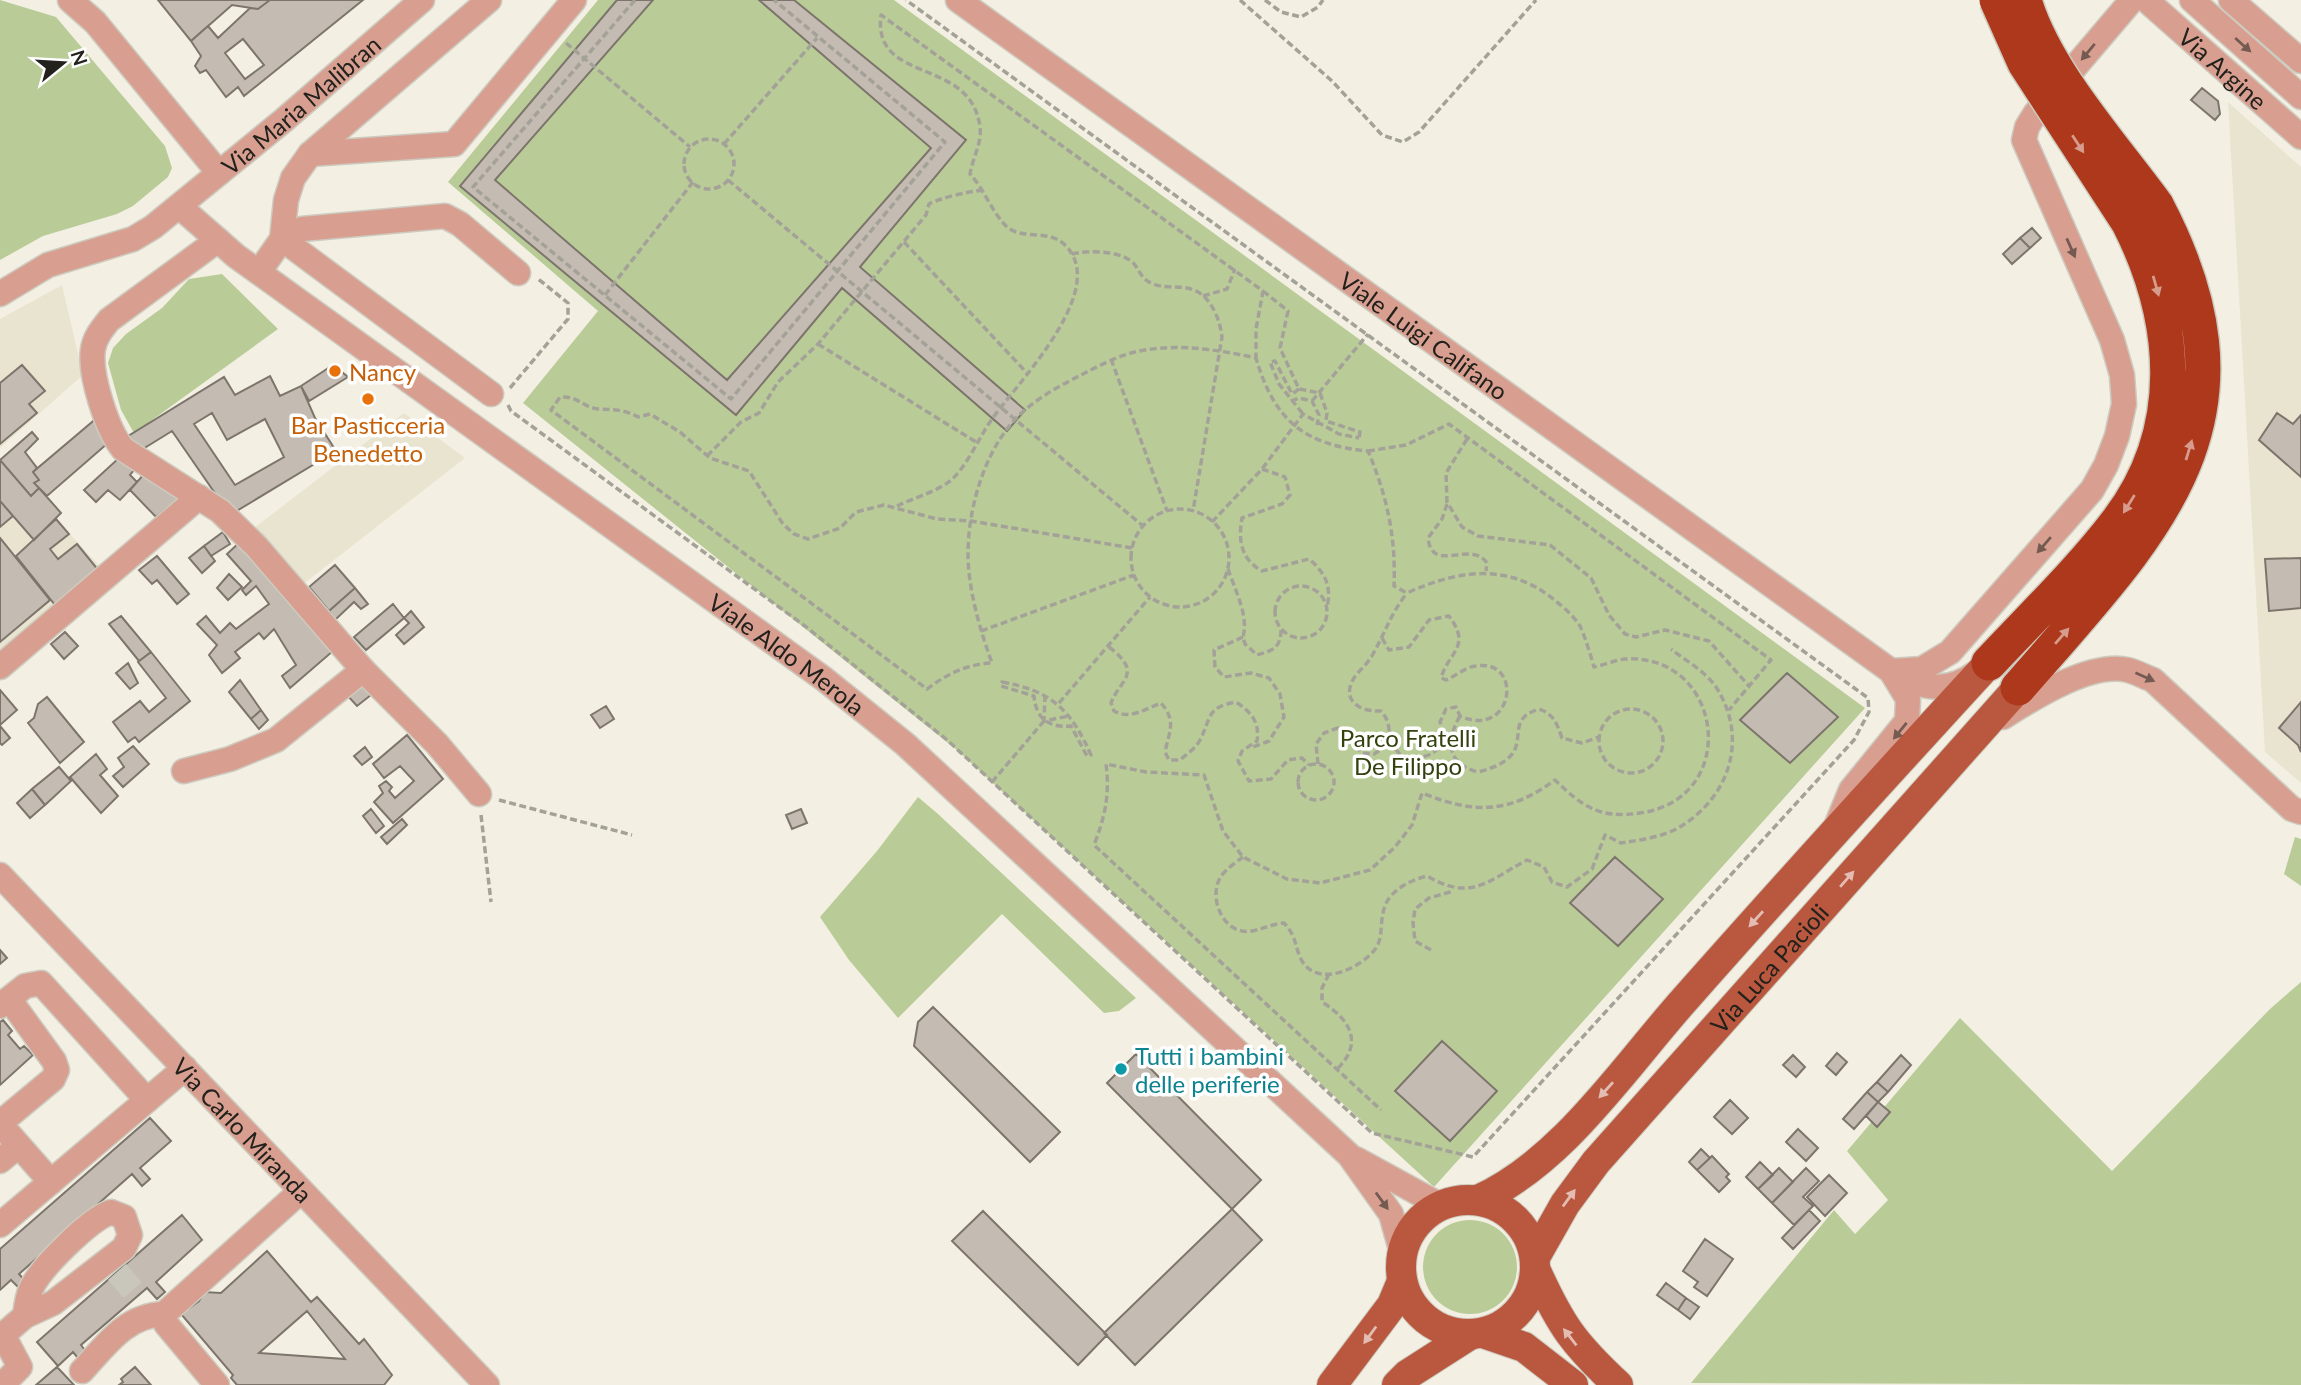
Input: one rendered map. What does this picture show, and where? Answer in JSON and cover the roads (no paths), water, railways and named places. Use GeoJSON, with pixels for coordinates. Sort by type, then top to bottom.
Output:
{"type":"FeatureCollection","features":[{"type":"Feature","properties":{"kind":"highway"},"geometry":{"type":"LineString","coordinates":[[1997,0],[2025,62],[2182,262],[2200,327],[2202,393],[2188,457],[2156,522],[2134,552],[2018,688]]}},
{"type":"Feature","properties":{"kind":"highway"},"geometry":{"type":"LineString","coordinates":[[1989,663],[2119,520],[2141,484],[2159,439],[2169,375],[2166,337],[2143,214],[2043,44],[2024,0]]}},
{"type":"Feature","properties":{"kind":"main road","name":"Via Luca Pacioli"},"geometry":{"type":"LineString","coordinates":[[1478,1200],[1494,1192],[1564,1137],[1834,831],[1989,663]]}},
{"type":"Feature","properties":{"kind":"main road","name":"Via Luca Pacioli"},"geometry":{"type":"LineString","coordinates":[[1535,1264],[1565,1204],[1596,1162],[2018,688]]}},
{"type":"Feature","properties":{"kind":"main road"},"geometry":{"type":"LineString","coordinates":[[1332,1385],[1392,1306],[1416,1225],[1440,1205],[1458,1200],[1478,1200],[1502,1209],[1522,1226],[1559,1321],[1573,1341],[1618,1385]]}},
{"type":"Feature","properties":{"kind":"main road"},"geometry":{"type":"LineString","coordinates":[[1396,1385],[1407,1374],[1477,1334],[1514,1317],[1525,1304],[1535,1264]]}},
{"type":"Feature","properties":{"kind":"main road"},"geometry":{"type":"LineString","coordinates":[[1402,1267],[1413,1306],[1422,1316],[1444,1330],[1477,1334],[1524,1347],[1573,1385]]}},
{"type":"Feature","properties":{"kind":"street"},"geometry":{"type":"LineString","coordinates":[[70,0],[95,22],[219,173]]}},
{"type":"Feature","properties":{"kind":"street","name":"Via Maria Malibran"},"geometry":{"type":"LineString","coordinates":[[0,294],[48,265],[133,239],[180,207],[422,0]]}},
{"type":"Feature","properties":{"kind":"street"},"geometry":{"type":"LineString","coordinates":[[282,239],[286,200],[293,178],[310,154],[489,0]]}},
{"type":"Feature","properties":{"kind":"street"},"geometry":{"type":"LineString","coordinates":[[310,154],[454,144],[574,0]]}},
{"type":"Feature","properties":{"kind":"street","name":"Viale Luigi Califano"},"geometry":{"type":"LineString","coordinates":[[958,0],[1891,671],[1915,685],[1945,688],[1960,684],[1989,663]]}},
{"type":"Feature","properties":{"kind":"street"},"geometry":{"type":"LineString","coordinates":[[1891,671],[1922,669],[1950,652],[2092,491],[2117,436],[2124,404],[2122,375],[2112,340],[2024,141],[2027,127],[2035,114],[2132,0]]}},
{"type":"Feature","properties":{"kind":"street","name":"Via Argine"},"geometry":{"type":"LineString","coordinates":[[2146,0],[2301,137]]}},
{"type":"Feature","properties":{"kind":"street","name":"Via Argine"},"geometry":{"type":"LineString","coordinates":[[2192,0],[2301,97]]}},
{"type":"Feature","properties":{"kind":"street"},"geometry":{"type":"LineString","coordinates":[[2231,0],[2301,61]]}},
{"type":"Feature","properties":{"kind":"street","name":"Viale Aldo Merola"},"geometry":{"type":"LineString","coordinates":[[180,207],[258,272],[824,679],[905,744],[1349,1155],[1391,1214],[1402,1267]]}},
{"type":"Feature","properties":{"kind":"street"},"geometry":{"type":"LineString","coordinates":[[258,272],[282,239],[302,229],[445,216],[460,224],[518,273]]}},
{"type":"Feature","properties":{"kind":"street"},"geometry":{"type":"LineString","coordinates":[[282,239],[491,394]]}},
{"type":"Feature","properties":{"kind":"street"},"geometry":{"type":"LineString","coordinates":[[218,240],[109,320],[96,336],[92,352],[100,400],[115,440],[123,449],[220,511],[257,547],[363,670],[438,744],[479,794]]}},
{"type":"Feature","properties":{"kind":"street"},"geometry":{"type":"LineString","coordinates":[[0,667],[199,497]]}},
{"type":"Feature","properties":{"kind":"street"},"geometry":{"type":"LineString","coordinates":[[1973,736],[2030,700],[2091,671],[2126,669],[2153,680],[2292,809],[2301,813]]}},
{"type":"Feature","properties":{"kind":"street"},"geometry":{"type":"LineString","coordinates":[[184,771],[239,756],[276,740],[363,670]]}},
{"type":"Feature","properties":{"kind":"street","name":"Viale Luigi Califano"},"geometry":{"type":"LineString","coordinates":[[1834,831],[1851,790],[1907,722],[1908,699],[1891,671]]}},
{"type":"Feature","properties":{"kind":"street","name":"Via Carlo Miranda"},"geometry":{"type":"LineString","coordinates":[[0,875],[301,1191],[475,1381]]}},
{"type":"Feature","properties":{"kind":"street"},"geometry":{"type":"LineString","coordinates":[[51,1182],[9,1154],[0,1124],[53,1079],[57,1070],[54,1062],[4,1003],[35,982],[47,987],[147,1100]]}},
{"type":"Feature","properties":{"kind":"street"},"geometry":{"type":"LineString","coordinates":[[0,1225],[185,1068]]}},
{"type":"Feature","properties":{"kind":"street","name":"Viale Aldo Merola"},"geometry":{"type":"LineString","coordinates":[[1349,1155],[1440,1205]]}},
{"type":"Feature","properties":{"kind":"street"},"geometry":{"type":"LineString","coordinates":[[82,1371],[124,1327],[301,1191]]}},
{"type":"Feature","properties":{"kind":"street"},"geometry":{"type":"LineString","coordinates":[[2,1385],[20,1367],[2,1333],[25,1316],[53,1303],[113,1267],[130,1235],[124,1217],[111,1212],[96,1219],[44,1270],[31,1288],[25,1316]]}},
{"type":"Feature","properties":{"kind":"street"},"geometry":{"type":"LineString","coordinates":[[152,1308],[217,1385]]}},
{"type":"Feature","properties":{"kind":"tunnel"},"geometry":{"type":"LineString","coordinates":[[117,1272],[138,1296]]}},
{"type":"Feature","properties":{"kind":"place","name":"Nancy"},"geometry":{"type":"Point","coordinates":[335,371]}},
{"type":"Feature","properties":{"kind":"place","name":"Bar Pasticceria Benedetto"},"geometry":{"type":"Point","coordinates":[368,399]}},
{"type":"Feature","properties":{"kind":"place","name":"Tutti i bambini delle periferie"},"geometry":{"type":"Point","coordinates":[1121,1069]}},
{"type":"Feature","properties":{"kind":"park label","name":"Parco Fratelli De Filippo"},"geometry":{"type":"Point","coordinates":[1408,751]}}]}
